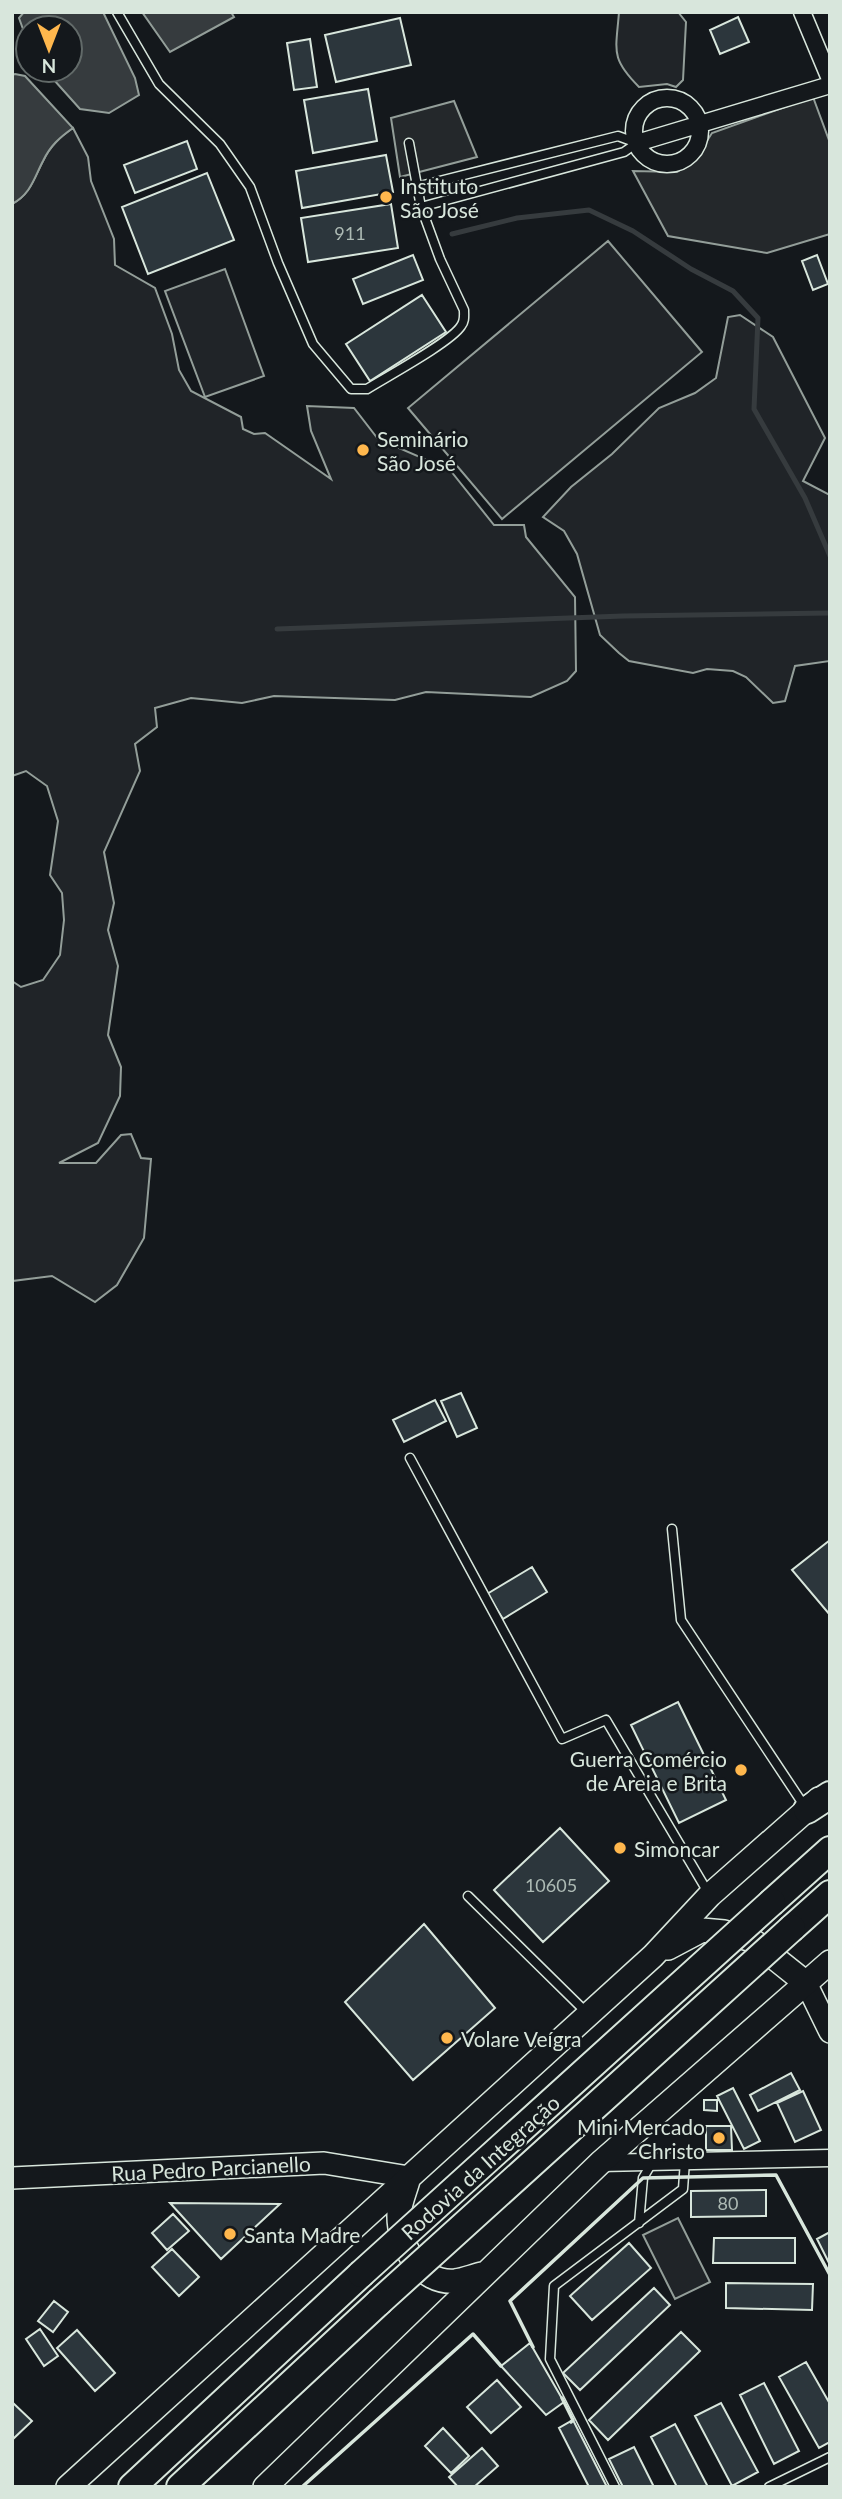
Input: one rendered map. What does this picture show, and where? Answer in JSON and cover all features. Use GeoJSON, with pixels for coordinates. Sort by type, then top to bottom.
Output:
{"type":"FeatureCollection","features":[{"type":"Feature","properties":{"kind":"highway"},"geometry":{"type":"LineString","coordinates":[[807,1810],[830,1792]]}},
{"type":"Feature","properties":{"kind":"highway","name":"Rodovia da Integração"},"geometry":{"type":"LineString","coordinates":[[132,2487],[361,2274],[830,1850]]}},
{"type":"Feature","properties":{"kind":"highway","name":"Rodovia da Integração"},"geometry":{"type":"LineString","coordinates":[[180,2487],[379,2302],[830,1894]]}},
{"type":"Feature","properties":{"kind":"main road"},"geometry":{"type":"LineString","coordinates":[[68,2487],[653,1956],[710,1895],[807,1810]]}},
{"type":"Feature","properties":{"kind":"main road"},"geometry":{"type":"LineString","coordinates":[[653,1956],[702,1930],[724,1932],[752,1940],[806,1983]]}},
{"type":"Feature","properties":{"kind":"main road"},"geometry":{"type":"LineString","coordinates":[[265,2487],[600,2162],[830,1962]]}},
{"type":"Feature","properties":{"kind":"main road"},"geometry":{"type":"LineString","coordinates":[[409,2177],[399,2213],[402,2242],[416,2264],[431,2276],[453,2282],[485,2273]]}},
{"type":"Feature","properties":{"kind":"street"},"geometry":{"type":"LineString","coordinates":[[802,12],[830,79]]}},
{"type":"Feature","properties":{"kind":"street"},"geometry":{"type":"LineString","coordinates":[[636,143],[830,85]]}},
{"type":"Feature","properties":{"kind":"street"},"geometry":{"type":"LineString","coordinates":[[657,100],[678,100],[695,113],[699,123],[698,142],[687,158],[678,162],[658,163],[649,158],[636,143],[634,132],[640,112],[657,100]]}},
{"type":"Feature","properties":{"kind":"street"},"geometry":{"type":"LineString","coordinates":[[806,1983],[830,2032]]}},
{"type":"Feature","properties":{"kind":"street"},"geometry":{"type":"LineString","coordinates":[[600,2162],[830,2158]]}},
{"type":"Feature","properties":{"kind":"street","name":"Rua Pedro Parcianello"},"geometry":{"type":"LineString","coordinates":[[12,2178],[324,2162],[409,2177]]}},
{"type":"Feature","properties":{"kind":"lane"},"geometry":{"type":"LineString","coordinates":[[117,12],[159,84],[220,144],[250,187],[313,344],[351,389],[367,389],[448,338],[461,327],[464,319],[464,310],[440,259],[421,207],[409,143]]}},
{"type":"Feature","properties":{"kind":"lane"},"geometry":{"type":"LineString","coordinates":[[416,187],[618,136],[636,143]]}},
{"type":"Feature","properties":{"kind":"lane"},"geometry":{"type":"LineString","coordinates":[[421,207],[624,152],[636,143]]}},
{"type":"Feature","properties":{"kind":"lane"},"geometry":{"type":"LineString","coordinates":[[410,1458],[562,1739],[606,1720],[710,1895]]}},
{"type":"Feature","properties":{"kind":"lane"},"geometry":{"type":"LineString","coordinates":[[672,1529],[681,1620],[807,1810]]}},
{"type":"Feature","properties":{"kind":"lane"},"geometry":{"type":"LineString","coordinates":[[468,1896],[589,2014]]}},
{"type":"Feature","properties":{"kind":"lane"},"geometry":{"type":"LineString","coordinates":[[639,2222],[643,2178],[653,2161]]}},
{"type":"Feature","properties":{"kind":"lane"},"geometry":{"type":"LineString","coordinates":[[615,2487],[550,2359],[555,2286],[683,2189],[685,2161]]}},
{"type":"Feature","properties":{"kind":"lane"},"geometry":{"type":"LineString","coordinates":[[769,2487],[830,2457]]}},
{"type":"Feature","properties":{"kind":"shaded area"},"geometry":{"type":"Polygon","coordinates":[[[103,12],[135,78],[139,95],[109,113],[80,109],[58,84],[84,84],[84,14],[22,14],[103,12]]]}},
{"type":"Feature","properties":{"kind":"shaded area"},"geometry":{"type":"Polygon","coordinates":[[[142,12],[231,12],[234,17],[170,52],[142,12]]]}},
{"type":"Feature","properties":{"kind":"shaded area"},"geometry":{"type":"Polygon","coordinates":[[[619,12],[678,12],[686,22],[683,80],[676,87],[667,84],[639,87],[623,69],[616,45],[619,12]]]}},
{"type":"Feature","properties":{"kind":"shaded area"},"geometry":{"type":"Polygon","coordinates":[[[14,74],[14,84],[32,84],[73,128],[52,146],[28,190],[12,204],[14,74]]]}},
{"type":"Feature","properties":{"kind":"shaded area"},"geometry":{"type":"Polygon","coordinates":[[[813,97],[830,143],[830,234],[767,253],[668,236],[633,171],[677,172],[694,161],[712,133],[813,97]]]}},
{"type":"Feature","properties":{"kind":"shaded area"},"geometry":{"type":"Polygon","coordinates":[[[454,101],[477,157],[400,177],[391,118],[454,101]]]}},
{"type":"Feature","properties":{"kind":"shaded area"},"geometry":{"type":"Polygon","coordinates":[[[73,128],[88,157],[91,181],[114,239],[115,265],[155,288],[172,334],[179,370],[191,391],[241,417],[243,429],[254,434],[265,433],[331,479],[311,431],[307,406],[354,408],[378,439],[450,470],[494,525],[524,525],[526,537],[575,597],[576,671],[567,681],[531,697],[426,692],[395,700],[274,696],[242,703],[191,698],[155,708],[157,727],[135,744],[140,771],[104,852],[114,903],[108,930],[118,966],[108,1035],[121,1067],[120,1096],[98,1143],[59,1163],[96,1163],[121,1135],[131,1134],[141,1158],[151,1159],[144,1238],[117,1285],[95,1302],[52,1276],[12,1281],[12,981],[21,987],[43,980],[60,955],[64,920],[62,893],[50,875],[58,821],[47,786],[26,771],[12,776],[12,204],[28,190],[52,146],[73,128]]]}},
{"type":"Feature","properties":{"kind":"shaded area"},"geometry":{"type":"Polygon","coordinates":[[[608,241],[702,352],[502,519],[408,408],[608,241]]]}},
{"type":"Feature","properties":{"kind":"shaded area"},"geometry":{"type":"Polygon","coordinates":[[[225,269],[264,376],[205,397],[165,291],[225,269]]]}},
{"type":"Feature","properties":{"kind":"shaded area"},"geometry":{"type":"Polygon","coordinates":[[[740,315],[773,337],[825,438],[803,481],[830,495],[830,661],[795,666],[785,701],[773,703],[746,677],[733,671],[707,669],[693,673],[629,661],[619,653],[600,635],[577,554],[564,531],[543,517],[571,487],[612,454],[659,408],[695,393],[716,378],[728,317],[740,315]]]}},
{"type":"Feature","properties":{"kind":"shaded area"},"geometry":{"type":"Polygon","coordinates":[[[678,2218],[710,2282],[675,2299],[643,2235],[678,2218]]]}},
{"type":"Feature","properties":{"kind":"building"},"geometry":{"type":"Polygon","coordinates":[[[738,17],[749,42],[720,54],[710,30],[738,17]]]}},
{"type":"Feature","properties":{"kind":"building"},"geometry":{"type":"Polygon","coordinates":[[[400,18],[411,65],[336,82],[325,35],[400,18]]]}},
{"type":"Feature","properties":{"kind":"building"},"geometry":{"type":"Polygon","coordinates":[[[310,39],[317,87],[294,90],[287,43],[310,39]]]}},
{"type":"Feature","properties":{"kind":"building"},"geometry":{"type":"Polygon","coordinates":[[[368,89],[377,141],[313,153],[304,100],[368,89]]]}},
{"type":"Feature","properties":{"kind":"building"},"geometry":{"type":"Polygon","coordinates":[[[187,141],[197,169],[135,193],[124,165],[187,141]]]}},
{"type":"Feature","properties":{"kind":"building"},"geometry":{"type":"Polygon","coordinates":[[[386,155],[393,192],[302,208],[296,171],[386,155]]]}},
{"type":"Feature","properties":{"kind":"building"},"geometry":{"type":"Polygon","coordinates":[[[207,173],[234,240],[148,274],[122,207],[207,173]]]}},
{"type":"Feature","properties":{"kind":"building"},"geometry":{"type":"Polygon","coordinates":[[[391,204],[398,248],[308,262],[301,218],[391,204]]]}},
{"type":"Feature","properties":{"kind":"building"},"geometry":{"type":"Polygon","coordinates":[[[413,255],[423,280],[363,304],[353,279],[413,255]]]}},
{"type":"Feature","properties":{"kind":"building"},"geometry":{"type":"Polygon","coordinates":[[[817,255],[828,284],[813,290],[802,261],[817,255]]]}},
{"type":"Feature","properties":{"kind":"building"},"geometry":{"type":"Polygon","coordinates":[[[422,295],[446,332],[370,381],[346,344],[422,295]]]}},
{"type":"Feature","properties":{"kind":"building"},"geometry":{"type":"Polygon","coordinates":[[[461,1393],[477,1428],[457,1437],[441,1401],[461,1393]]]}},
{"type":"Feature","properties":{"kind":"building"},"geometry":{"type":"Polygon","coordinates":[[[435,1400],[446,1421],[404,1442],[393,1420],[435,1400]]]}},
{"type":"Feature","properties":{"kind":"building"},"geometry":{"type":"Polygon","coordinates":[[[830,1540],[830,1615],[792,1570],[830,1540]]]}},
{"type":"Feature","properties":{"kind":"building"},"geometry":{"type":"Polygon","coordinates":[[[532,1567],[547,1592],[503,1619],[487,1594],[532,1567]]]}},
{"type":"Feature","properties":{"kind":"building"},"geometry":{"type":"Polygon","coordinates":[[[678,1702],[726,1800],[679,1823],[631,1725],[678,1702]]]}},
{"type":"Feature","properties":{"kind":"building"},"geometry":{"type":"Polygon","coordinates":[[[560,1828],[609,1881],[543,1942],[494,1890],[560,1828]]]}},
{"type":"Feature","properties":{"kind":"building"},"geometry":{"type":"Polygon","coordinates":[[[424,1924],[495,2008],[413,2080],[345,2002],[424,1924]]]}},
{"type":"Feature","properties":{"kind":"building"},"geometry":{"type":"Polygon","coordinates":[[[791,2073],[800,2090],[758,2111],[750,2095],[791,2073]]]}},
{"type":"Feature","properties":{"kind":"building"},"geometry":{"type":"Polygon","coordinates":[[[733,2088],[760,2141],[744,2149],[717,2096],[733,2088]]]}},
{"type":"Feature","properties":{"kind":"building"},"geometry":{"type":"Polygon","coordinates":[[[803,2091],[821,2130],[795,2142],[777,2103],[803,2091]]]}},
{"type":"Feature","properties":{"kind":"building"},"geometry":{"type":"Polygon","coordinates":[[[704,2100],[717,2100],[717,2111],[704,2110],[704,2100]]]}},
{"type":"Feature","properties":{"kind":"building","name":"Mini Mercado Christo"},"geometry":{"type":"Polygon","coordinates":[[[706,2126],[731,2126],[732,2150],[706,2150],[706,2126]]]}},
{"type":"Feature","properties":{"kind":"building"},"geometry":{"type":"Polygon","coordinates":[[[766,2190],[766,2216],[691,2217],[691,2191],[766,2190]]]}},
{"type":"Feature","properties":{"kind":"building"},"geometry":{"type":"Polygon","coordinates":[[[170,2203],[280,2204],[221,2259],[170,2203]]]}},
{"type":"Feature","properties":{"kind":"building"},"geometry":{"type":"Polygon","coordinates":[[[173,2214],[189,2231],[167,2250],[152,2233],[173,2214]]]}},
{"type":"Feature","properties":{"kind":"building"},"geometry":{"type":"Polygon","coordinates":[[[830,2232],[830,2265],[817,2239],[830,2232]]]}},
{"type":"Feature","properties":{"kind":"building"},"geometry":{"type":"Polygon","coordinates":[[[714,2238],[795,2238],[795,2263],[713,2263],[714,2238]]]}},
{"type":"Feature","properties":{"kind":"building"},"geometry":{"type":"Polygon","coordinates":[[[629,2243],[651,2268],[592,2320],[570,2296],[629,2243]]]}},
{"type":"Feature","properties":{"kind":"building"},"geometry":{"type":"Polygon","coordinates":[[[172,2249],[199,2277],[179,2296],[152,2267],[172,2249]]]}},
{"type":"Feature","properties":{"kind":"building"},"geometry":{"type":"Polygon","coordinates":[[[726,2283],[813,2284],[812,2310],[726,2308],[726,2283]]]}},
{"type":"Feature","properties":{"kind":"building"},"geometry":{"type":"Polygon","coordinates":[[[654,2288],[670,2305],[580,2390],[563,2373],[654,2288]]]}},
{"type":"Feature","properties":{"kind":"building"},"geometry":{"type":"Polygon","coordinates":[[[54,2301],[68,2312],[53,2332],[38,2321],[54,2301]]]}},
{"type":"Feature","properties":{"kind":"building"},"geometry":{"type":"Polygon","coordinates":[[[40,2329],[58,2356],[44,2366],[26,2339],[40,2329]]]}},
{"type":"Feature","properties":{"kind":"building"},"geometry":{"type":"Polygon","coordinates":[[[77,2330],[115,2373],[95,2391],[57,2348],[77,2330]]]}},
{"type":"Feature","properties":{"kind":"building"},"geometry":{"type":"Polygon","coordinates":[[[681,2332],[700,2351],[608,2440],[589,2420],[681,2332]]]}},
{"type":"Feature","properties":{"kind":"building"},"geometry":{"type":"Polygon","coordinates":[[[530,2343],[564,2402],[546,2415],[501,2366],[530,2343]]]}},
{"type":"Feature","properties":{"kind":"building"},"geometry":{"type":"Polygon","coordinates":[[[806,2362],[830,2404],[830,2442],[819,2448],[779,2377],[806,2362]]]}},
{"type":"Feature","properties":{"kind":"building"},"geometry":{"type":"Polygon","coordinates":[[[497,2380],[521,2407],[491,2433],[467,2407],[497,2380]]]}},
{"type":"Feature","properties":{"kind":"building"},"geometry":{"type":"Polygon","coordinates":[[[764,2383],[799,2451],[774,2464],[740,2395],[764,2383]]]}},
{"type":"Feature","properties":{"kind":"building"},"geometry":{"type":"Polygon","coordinates":[[[12,2402],[32,2421],[13,2439],[12,2438],[12,2402]]]}},
{"type":"Feature","properties":{"kind":"building"},"geometry":{"type":"Polygon","coordinates":[[[721,2403],[758,2472],[732,2486],[695,2416],[721,2403]]]}},
{"type":"Feature","properties":{"kind":"building"},"geometry":{"type":"Polygon","coordinates":[[[573,2420],[607,2487],[589,2487],[559,2428],[573,2420]]]}},
{"type":"Feature","properties":{"kind":"building"},"geometry":{"type":"Polygon","coordinates":[[[675,2424],[708,2487],[677,2487],[651,2437],[675,2424]]]}},
{"type":"Feature","properties":{"kind":"building"},"geometry":{"type":"Polygon","coordinates":[[[443,2428],[469,2456],[451,2473],[425,2446],[443,2428]]]}},
{"type":"Feature","properties":{"kind":"building"},"geometry":{"type":"Polygon","coordinates":[[[634,2447],[654,2487],[623,2487],[609,2459],[634,2447]]]}},
{"type":"Feature","properties":{"kind":"building"},"geometry":{"type":"Polygon","coordinates":[[[482,2448],[498,2466],[474,2487],[458,2487],[449,2477],[482,2448]]]}},
{"type":"Feature","properties":{"kind":"waterway"},"geometry":{"type":"LineString","coordinates":[[452,234],[517,218],[589,210],[633,231],[691,269],[733,291],[758,318],[754,409],[805,498],[830,556]]}},
{"type":"Feature","properties":{"kind":"waterway"},"geometry":{"type":"LineString","coordinates":[[277,629],[623,616],[830,613]]}},
{"type":"Feature","properties":{"kind":"wall"},"geometry":{"type":"LineString","coordinates":[[533,2347],[510,2301],[643,2178],[776,2175],[830,2275]]}},
{"type":"Feature","properties":{"kind":"wall"},"geometry":{"type":"LineString","coordinates":[[302,2487],[473,2334],[501,2366]]}},
{"type":"Feature","properties":{"kind":"wall"},"geometry":{"type":"LineString","coordinates":[[562,2398],[573,2420],[571,2422]]}},
{"type":"Feature","properties":{"kind":"place","name":"Instituto São José"},"geometry":{"type":"Point","coordinates":[386,197]}},
{"type":"Feature","properties":{"kind":"place","name":"Seminário São José"},"geometry":{"type":"Point","coordinates":[363,450]}},
{"type":"Feature","properties":{"kind":"place","name":"Guerra Comércio de Areia e Brita"},"geometry":{"type":"Point","coordinates":[741,1770]}},
{"type":"Feature","properties":{"kind":"place","name":"Simoncar"},"geometry":{"type":"Point","coordinates":[620,1848]}},
{"type":"Feature","properties":{"kind":"place","name":"Volare Veígra"},"geometry":{"type":"Point","coordinates":[447,2038]}},
{"type":"Feature","properties":{"kind":"place","name":"Mini Mercado Christo"},"geometry":{"type":"Point","coordinates":[719,2138]}},
{"type":"Feature","properties":{"kind":"place","name":"Santa Madre"},"geometry":{"type":"Point","coordinates":[230,2234]}}]}
